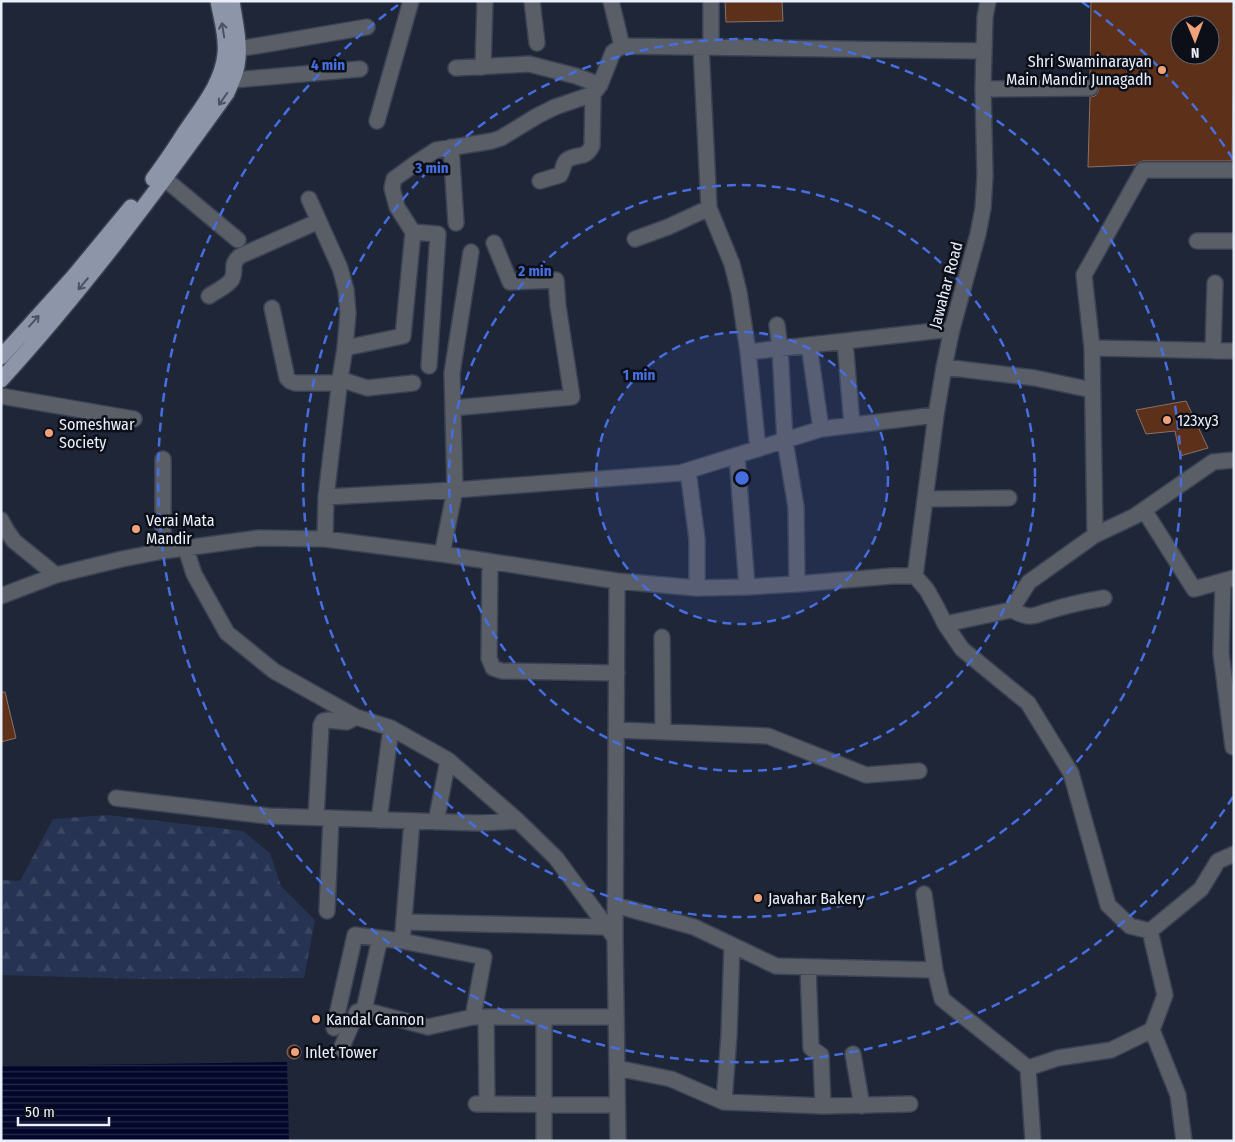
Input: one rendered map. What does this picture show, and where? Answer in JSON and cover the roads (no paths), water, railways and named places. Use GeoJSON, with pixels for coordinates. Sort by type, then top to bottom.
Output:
{"type":"FeatureCollection","features":[{"type":"Feature","properties":{"kind":"main road"},"geometry":{"type":"LineString","coordinates":[[1,357],[99,256],[124,217],[158,172],[207,99],[216,84],[225,54],[225,34],[218,1]]}},
{"type":"Feature","properties":{"kind":"main road"},"geometry":{"type":"LineString","coordinates":[[1,380],[24,355],[99,256],[165,179],[227,92],[237,66],[238,49],[232,1]]}},
{"type":"Feature","properties":{"kind":"street"},"geometry":{"type":"LineString","coordinates":[[377,120],[411,1]]}},
{"type":"Feature","properties":{"kind":"street"},"geometry":{"type":"LineString","coordinates":[[483,67],[485,1]]}},
{"type":"Feature","properties":{"kind":"street"},"geometry":{"type":"LineString","coordinates":[[532,1],[537,43]]}},
{"type":"Feature","properties":{"kind":"street"},"geometry":{"type":"LineString","coordinates":[[611,1],[622,46]]}},
{"type":"Feature","properties":{"kind":"street"},"geometry":{"type":"LineString","coordinates":[[711,1],[706,47],[709,208],[732,264],[739,292],[748,352],[758,450]]}},
{"type":"Feature","properties":{"kind":"street","name":"Jawahar Road"},"geometry":{"type":"LineString","coordinates":[[914,576],[944,367],[983,208],[986,176],[983,89],[985,17],[988,1]]}},
{"type":"Feature","properties":{"kind":"street"},"geometry":{"type":"LineString","coordinates":[[238,49],[367,27]]}},
{"type":"Feature","properties":{"kind":"street"},"geometry":{"type":"LineString","coordinates":[[540,182],[560,175],[567,160],[584,155],[589,151],[592,146],[596,89],[613,52],[622,46],[984,51]]}},
{"type":"Feature","properties":{"kind":"street"},"geometry":{"type":"LineString","coordinates":[[456,68],[529,64],[576,76],[596,89]]}},
{"type":"Feature","properties":{"kind":"street"},"geometry":{"type":"LineString","coordinates":[[233,80],[360,69]]}},
{"type":"Feature","properties":{"kind":"street"},"geometry":{"type":"LineString","coordinates":[[983,89],[1090,88]]}},
{"type":"Feature","properties":{"kind":"street"},"geometry":{"type":"LineString","coordinates":[[345,348],[403,336],[412,232],[398,208],[392,188],[394,179],[436,150],[501,138],[537,116],[596,89]]}},
{"type":"Feature","properties":{"kind":"street"},"geometry":{"type":"LineString","coordinates":[[451,147],[456,224]]}},
{"type":"Feature","properties":{"kind":"street"},"geometry":{"type":"LineString","coordinates":[[1095,535],[1092,348],[1084,275],[1143,170],[1234,170]]}},
{"type":"Feature","properties":{"kind":"street"},"geometry":{"type":"LineString","coordinates":[[165,179],[238,240]]}},
{"type":"Feature","properties":{"kind":"street"},"geometry":{"type":"LineString","coordinates":[[309,199],[340,268],[346,290],[348,313],[326,497],[325,539]]}},
{"type":"Feature","properties":{"kind":"street"},"geometry":{"type":"LineString","coordinates":[[635,239],[668,227],[709,208]]}},
{"type":"Feature","properties":{"kind":"street"},"geometry":{"type":"LineString","coordinates":[[209,296],[229,283],[232,279],[235,261],[240,256],[319,221]]}},
{"type":"Feature","properties":{"kind":"street"},"geometry":{"type":"LineString","coordinates":[[412,232],[438,234],[429,366]]}},
{"type":"Feature","properties":{"kind":"street"},"geometry":{"type":"LineString","coordinates":[[1197,241],[1234,241]]}},
{"type":"Feature","properties":{"kind":"street"},"geometry":{"type":"LineString","coordinates":[[453,408],[572,397],[558,306],[556,280],[510,282],[494,243]]}},
{"type":"Feature","properties":{"kind":"street"},"geometry":{"type":"LineString","coordinates":[[442,554],[455,490],[452,373],[471,252]]}},
{"type":"Feature","properties":{"kind":"street"},"geometry":{"type":"LineString","coordinates":[[1213,351],[1214,283]]}},
{"type":"Feature","properties":{"kind":"street"},"geometry":{"type":"LineString","coordinates":[[272,308],[287,378],[290,381],[295,383],[339,381],[367,388],[413,383]]}},
{"type":"Feature","properties":{"kind":"street"},"geometry":{"type":"LineString","coordinates":[[777,325],[785,441],[796,507],[797,584]]}},
{"type":"Feature","properties":{"kind":"street"},"geometry":{"type":"LineString","coordinates":[[748,352],[952,329]]}},
{"type":"Feature","properties":{"kind":"street"},"geometry":{"type":"LineString","coordinates":[[845,341],[852,425]]}},
{"type":"Feature","properties":{"kind":"street"},"geometry":{"type":"LineString","coordinates":[[809,345],[821,429]]}},
{"type":"Feature","properties":{"kind":"street"},"geometry":{"type":"LineString","coordinates":[[1092,348],[1234,351]]}},
{"type":"Feature","properties":{"kind":"street"},"geometry":{"type":"LineString","coordinates":[[944,367],[1035,378],[1092,390]]}},
{"type":"Feature","properties":{"kind":"street"},"geometry":{"type":"LineString","coordinates":[[1,396],[134,419]]}},
{"type":"Feature","properties":{"kind":"street"},"geometry":{"type":"LineString","coordinates":[[326,497],[455,490],[680,473],[821,429],[936,415]]}},
{"type":"Feature","properties":{"kind":"street"},"geometry":{"type":"LineString","coordinates":[[738,456],[747,587]]}},
{"type":"Feature","properties":{"kind":"street"},"geometry":{"type":"LineString","coordinates":[[162,459],[163,551]]}},
{"type":"Feature","properties":{"kind":"street"},"geometry":{"type":"LineString","coordinates":[[1011,610],[1029,582],[1095,535],[1135,516],[1213,462],[1234,460]]}},
{"type":"Feature","properties":{"kind":"street"},"geometry":{"type":"LineString","coordinates":[[688,471],[697,539],[697,588]]}},
{"type":"Feature","properties":{"kind":"street"},"geometry":{"type":"LineString","coordinates":[[925,499],[1009,498]]}},
{"type":"Feature","properties":{"kind":"street"},"geometry":{"type":"LineString","coordinates":[[1144,510],[1194,589],[1228,580],[1221,653],[1233,747]]}},
{"type":"Feature","properties":{"kind":"street"},"geometry":{"type":"LineString","coordinates":[[1,520],[7,532],[8,544],[56,575]]}},
{"type":"Feature","properties":{"kind":"street"},"geometry":{"type":"LineString","coordinates":[[1,596],[56,575],[163,551],[259,538],[325,539],[442,554],[617,581],[697,588],[747,587],[914,576],[927,590],[945,624],[962,649],[1028,703],[1071,772],[1108,905],[1130,926],[1150,931]]}},
{"type":"Feature","properties":{"kind":"street"},"geometry":{"type":"LineString","coordinates":[[186,549],[194,574],[226,632],[274,671],[356,717],[391,728],[448,760],[518,821],[556,858],[611,932]]}},
{"type":"Feature","properties":{"kind":"street"},"geometry":{"type":"LineString","coordinates":[[490,562],[488,658],[492,668],[502,671],[616,672]]}},
{"type":"Feature","properties":{"kind":"street"},"geometry":{"type":"LineString","coordinates":[[617,581],[615,905],[611,932],[616,1017],[618,1141]]}},
{"type":"Feature","properties":{"kind":"street"},"geometry":{"type":"LineString","coordinates":[[945,624],[1011,610],[1023,615],[1037,615],[1078,603],[1104,598]]}},
{"type":"Feature","properties":{"kind":"street"},"geometry":{"type":"LineString","coordinates":[[662,637],[663,732]]}},
{"type":"Feature","properties":{"kind":"street"},"geometry":{"type":"LineString","coordinates":[[327,911],[321,725],[323,721],[347,722],[356,717]]}},
{"type":"Feature","properties":{"kind":"street"},"geometry":{"type":"LineString","coordinates":[[379,820],[391,728]]}},
{"type":"Feature","properties":{"kind":"street"},"geometry":{"type":"LineString","coordinates":[[616,730],[768,736],[866,775],[919,771]]}},
{"type":"Feature","properties":{"kind":"street"},"geometry":{"type":"LineString","coordinates":[[436,822],[448,760]]}},
{"type":"Feature","properties":{"kind":"street"},"geometry":{"type":"LineString","coordinates":[[116,798],[268,816],[477,824],[518,821]]}},
{"type":"Feature","properties":{"kind":"street"},"geometry":{"type":"LineString","coordinates":[[402,941],[412,821]]}},
{"type":"Feature","properties":{"kind":"street"},"geometry":{"type":"LineString","coordinates":[[1150,931],[1201,889],[1218,861],[1234,854]]}},
{"type":"Feature","properties":{"kind":"street"},"geometry":{"type":"LineString","coordinates":[[924,894],[935,970],[942,1000],[1028,1068],[1033,1141]]}},
{"type":"Feature","properties":{"kind":"street"},"geometry":{"type":"LineString","coordinates":[[615,905],[694,927],[776,966],[935,970]]}},
{"type":"Feature","properties":{"kind":"street"},"geometry":{"type":"LineString","coordinates":[[404,922],[611,932]]}},
{"type":"Feature","properties":{"kind":"street"},"geometry":{"type":"LineString","coordinates":[[1150,931],[1165,995],[1152,1030],[1178,1095],[1184,1141]]}},
{"type":"Feature","properties":{"kind":"street"},"geometry":{"type":"LineString","coordinates":[[334,1028],[355,935],[402,941],[484,957],[479,1017],[482,1104],[618,1105]]}},
{"type":"Feature","properties":{"kind":"street"},"geometry":{"type":"LineString","coordinates":[[364,1010],[380,938]]}},
{"type":"Feature","properties":{"kind":"street"},"geometry":{"type":"LineString","coordinates":[[724,1102],[729,1035],[732,945]]}},
{"type":"Feature","properties":{"kind":"street"},"geometry":{"type":"LineString","coordinates":[[808,967],[811,1048],[822,1055],[823,1106]]}},
{"type":"Feature","properties":{"kind":"street"},"geometry":{"type":"LineString","coordinates":[[341,1049],[357,1012],[364,1010],[428,1027],[479,1017],[616,1017]]}},
{"type":"Feature","properties":{"kind":"street"},"geometry":{"type":"LineString","coordinates":[[544,1017],[544,1141]]}},
{"type":"Feature","properties":{"kind":"street"},"geometry":{"type":"LineString","coordinates":[[1028,1068],[1058,1058],[1111,1050],[1152,1030]]}},
{"type":"Feature","properties":{"kind":"street"},"geometry":{"type":"LineString","coordinates":[[853,1054],[862,1106]]}},
{"type":"Feature","properties":{"kind":"street"},"geometry":{"type":"LineString","coordinates":[[617,1068],[671,1079],[724,1102],[823,1106],[910,1104]]}},
{"type":"Feature","properties":{"kind":"place","name":"Shri Swaminarayan Main Mandir Junagadh"},"geometry":{"type":"Point","coordinates":[1162,70]}},
{"type":"Feature","properties":{"kind":"place","name":"123xy3"},"geometry":{"type":"Point","coordinates":[1167,420]}},
{"type":"Feature","properties":{"kind":"place","name":"Someshwar Society"},"geometry":{"type":"Point","coordinates":[49,433]}},
{"type":"Feature","properties":{"kind":"place","name":"Verai Mata Mandir"},"geometry":{"type":"Point","coordinates":[136,529]}},
{"type":"Feature","properties":{"kind":"place","name":"Javahar Bakery"},"geometry":{"type":"Point","coordinates":[758,898]}},
{"type":"Feature","properties":{"kind":"place","name":"Kandal Cannon"},"geometry":{"type":"Point","coordinates":[316,1019]}},
{"type":"Feature","properties":{"kind":"place","name":"Inlet Tower"},"geometry":{"type":"Point","coordinates":[295,1052]}}]}
